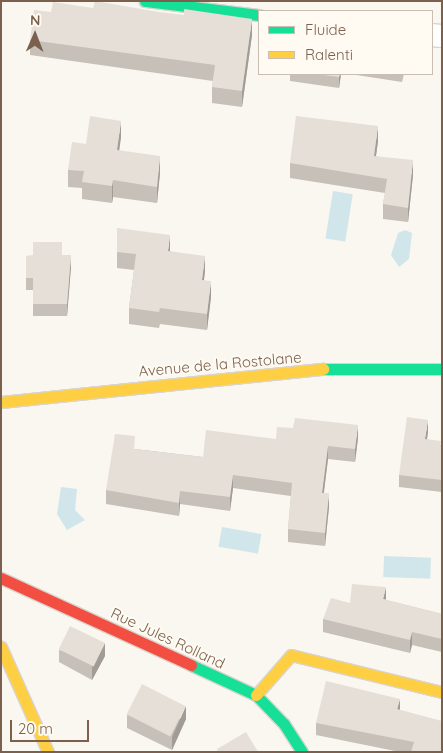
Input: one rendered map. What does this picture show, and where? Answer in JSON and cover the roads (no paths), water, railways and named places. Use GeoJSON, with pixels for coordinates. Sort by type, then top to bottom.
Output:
{"type":"FeatureCollection","features":[{"type":"Feature","properties":{"kind":"street"},"geometry":{"type":"LineString","coordinates":[[145,1],[258,14]]}},
{"type":"Feature","properties":{"kind":"street","name":"Avenue de la Rostolane"},"geometry":{"type":"LineString","coordinates":[[1,402],[256,374],[350,367],[442,370]]}},
{"type":"Feature","properties":{"kind":"street","name":"Rue Jules Rolland"},"geometry":{"type":"LineString","coordinates":[[1,578],[256,695],[284,724],[302,752]]}},
{"type":"Feature","properties":{"kind":"street"},"geometry":{"type":"LineString","coordinates":[[1,647],[48,752]]}},
{"type":"Feature","properties":{"kind":"street"},"geometry":{"type":"LineString","coordinates":[[256,695],[291,655],[442,692]]}}]}
